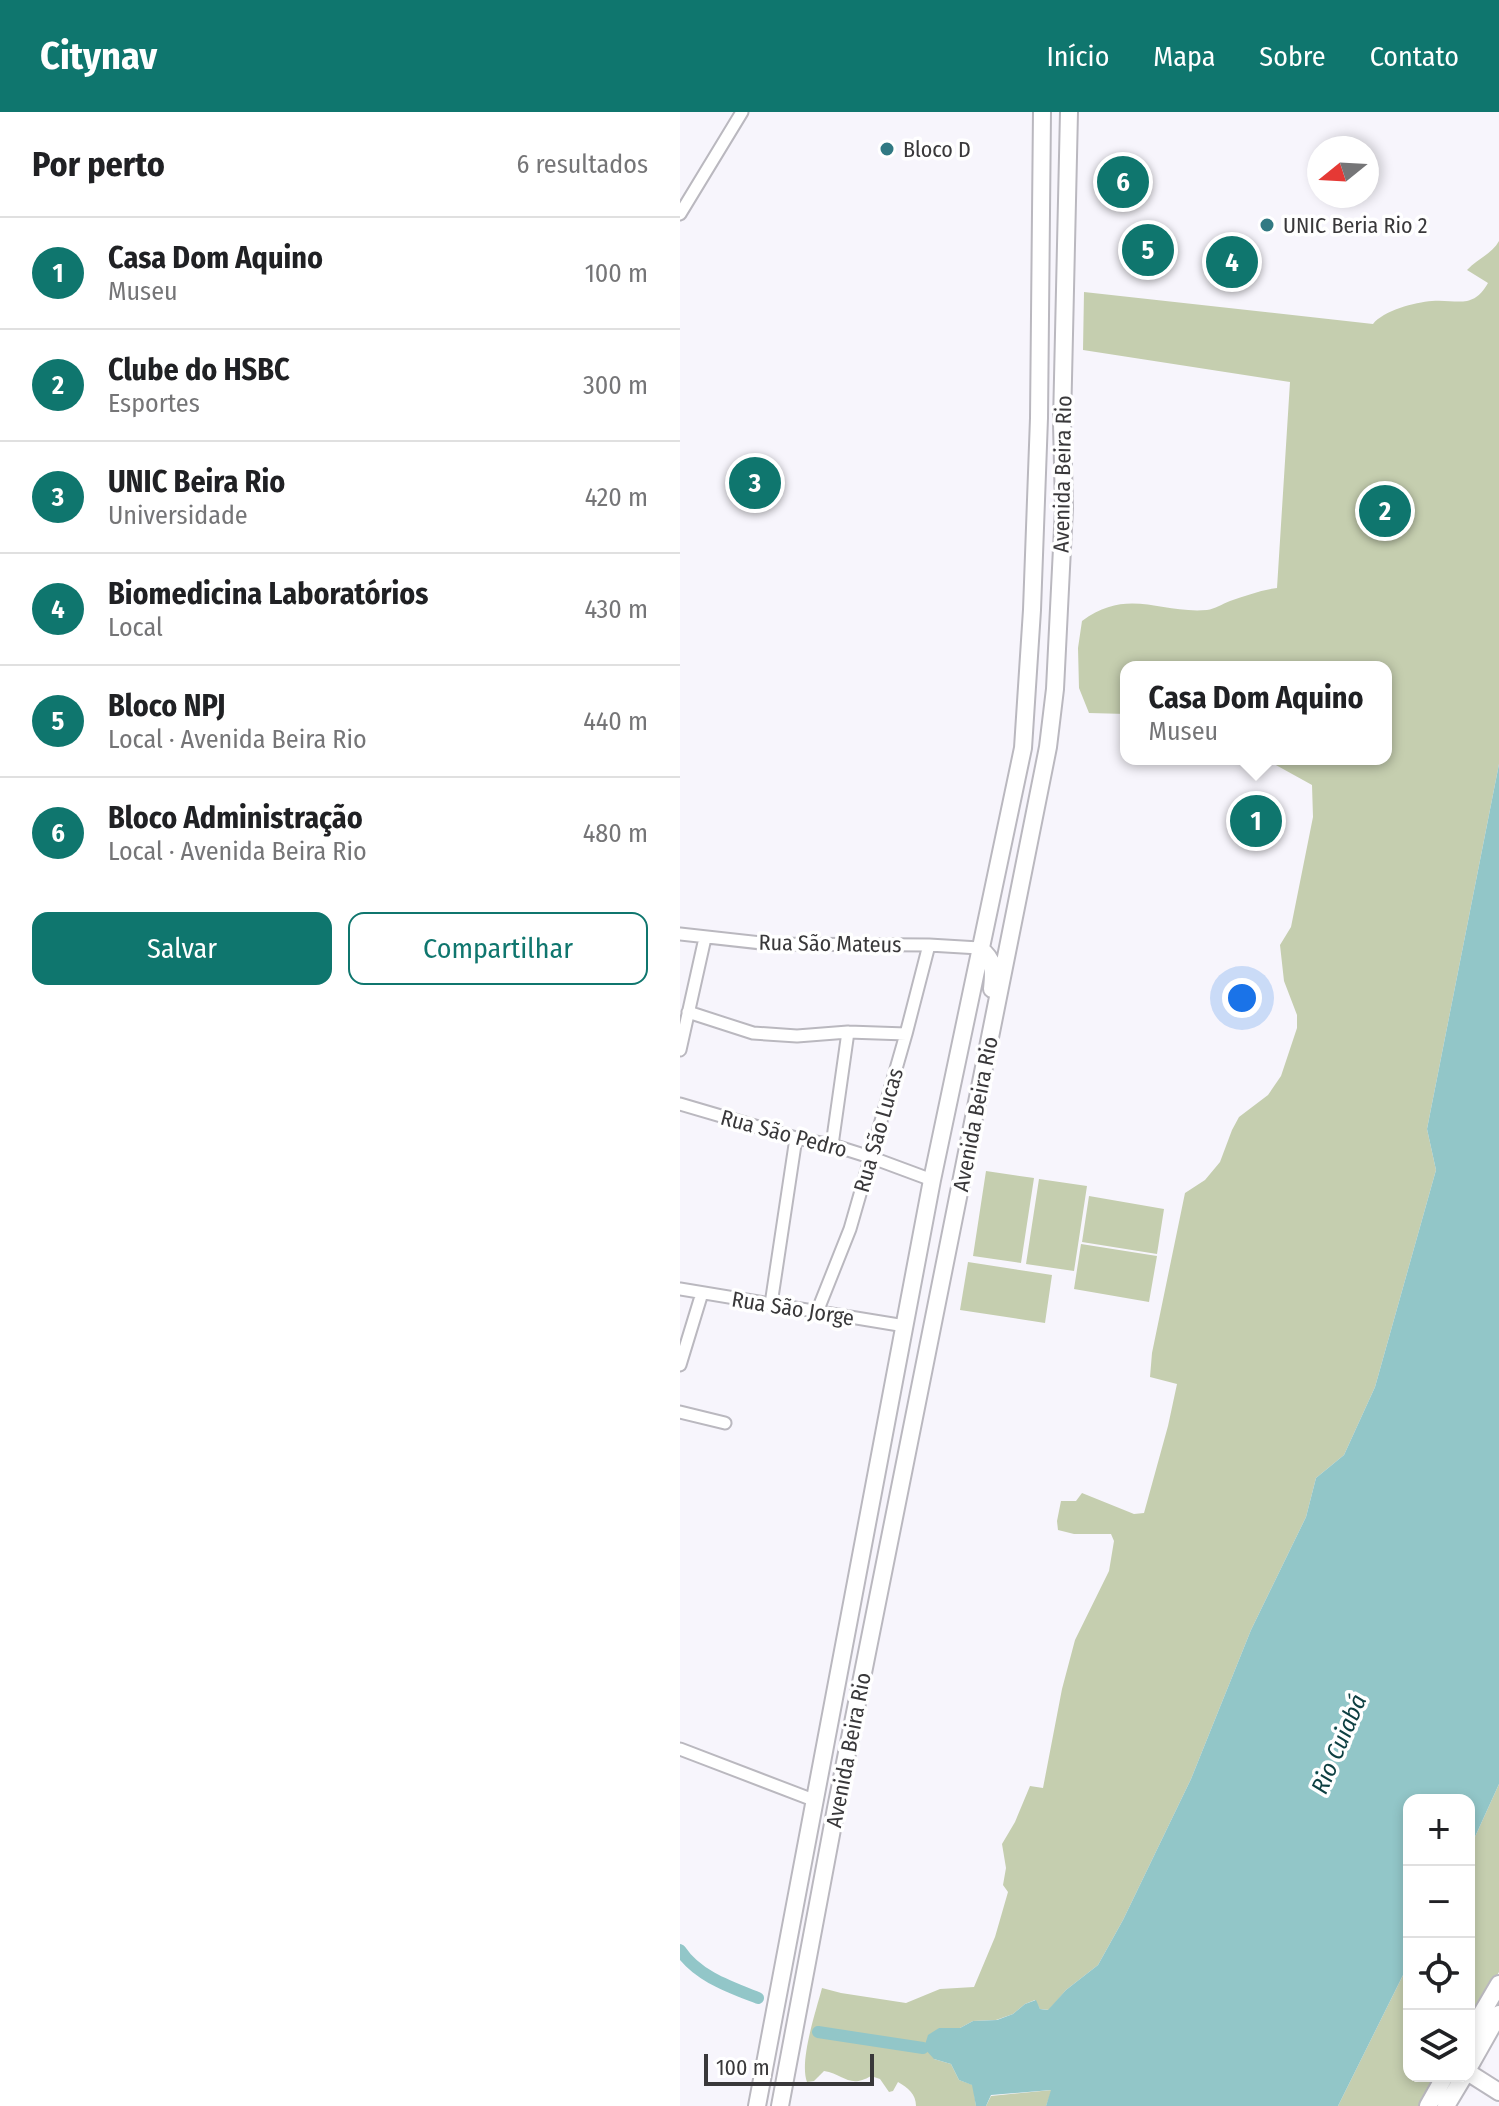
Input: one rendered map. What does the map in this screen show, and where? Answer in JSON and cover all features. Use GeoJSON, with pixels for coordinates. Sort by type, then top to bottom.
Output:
{"type":"FeatureCollection","features":[{"type":"Feature","properties":{"kind":"main road","name":"Avenida Beira Rio"},"geometry":{"type":"LineString","coordinates":[[757,2106],[932,1185],[1023,748],[1032,610],[1039,401],[1042,112]]}},
{"type":"Feature","properties":{"kind":"main road","name":"Avenida Beira Rio"},"geometry":{"type":"LineString","coordinates":[[780,2106],[839,1794],[1048,747],[1055,689],[1064,508],[1062,423],[1069,112]]}},
{"type":"Feature","properties":{"kind":"main road"},"geometry":{"type":"LineString","coordinates":[[1036,499],[1048,512],[1059,512],[1064,508]]}},
{"type":"Feature","properties":{"kind":"main road"},"geometry":{"type":"LineString","coordinates":[[1034,531],[1045,526],[1051,528],[1061,541]]}},
{"type":"Feature","properties":{"kind":"main road"},"geometry":{"type":"LineString","coordinates":[[979,948],[989,955],[993,965],[989,1009],[991,1027]]}},
{"type":"Feature","properties":{"kind":"main road"},"geometry":{"type":"LineString","coordinates":[[932,1185],[944,1205],[958,1206]]}},
{"type":"Feature","properties":{"kind":"main road"},"geometry":{"type":"LineString","coordinates":[[1475,2025],[1499,1984]]}},
{"type":"Feature","properties":{"kind":"main road"},"geometry":{"type":"LineString","coordinates":[[1475,2059],[1499,2014]]}},
{"type":"Feature","properties":{"kind":"main road"},"geometry":{"type":"LineString","coordinates":[[1475,2074],[1499,2092]]}},
{"type":"Feature","properties":{"kind":"main road"},"geometry":{"type":"LineString","coordinates":[[1428,2106],[1442,2082]]}},
{"type":"Feature","properties":{"kind":"main road"},"geometry":{"type":"LineString","coordinates":[[1446,2106],[1460,2082]]}},
{"type":"Feature","properties":{"kind":"street"},"geometry":{"type":"LineString","coordinates":[[680,214],[742,112]]}},
{"type":"Feature","properties":{"kind":"street","name":"Rua São Mateus"},"geometry":{"type":"LineString","coordinates":[[680,934],[770,944],[979,948]]}},
{"type":"Feature","properties":{"kind":"street"},"geometry":{"type":"LineString","coordinates":[[680,1050],[705,938]]}},
{"type":"Feature","properties":{"kind":"street","name":"Rua São Lucas"},"geometry":{"type":"LineString","coordinates":[[817,1312],[850,1229],[929,945]]}},
{"type":"Feature","properties":{"kind":"street"},"geometry":{"type":"LineString","coordinates":[[688,1012],[753,1033],[797,1036],[848,1032],[906,1034]]}},
{"type":"Feature","properties":{"kind":"street"},"geometry":{"type":"LineString","coordinates":[[832,1145],[848,1032]]}},
{"type":"Feature","properties":{"kind":"street","name":"Rua São Pedro"},"geometry":{"type":"LineString","coordinates":[[680,1104],[870,1157],[932,1185]]}},
{"type":"Feature","properties":{"kind":"street"},"geometry":{"type":"LineString","coordinates":[[771,1304],[796,1138]]}},
{"type":"Feature","properties":{"kind":"street","name":"Rua São Jorge"},"geometry":{"type":"LineString","coordinates":[[680,1289],[905,1326]]}},
{"type":"Feature","properties":{"kind":"street"},"geometry":{"type":"LineString","coordinates":[[680,1365],[702,1293]]}},
{"type":"Feature","properties":{"kind":"street"},"geometry":{"type":"LineString","coordinates":[[680,1412],[725,1423]]}},
{"type":"Feature","properties":{"kind":"street"},"geometry":{"type":"LineString","coordinates":[[682,1750],[816,1801]]}},
{"type":"Feature","properties":{"kind":"green space"},"geometry":{"type":"Polygon","coordinates":[[[1499,241],[1499,764],[1427,1129],[1436,1170],[1375,1387],[1344,1455],[1316,1478],[1306,1517],[1251,1630],[1191,1779],[1098,1965],[1066,1990],[1049,2010],[1040,2009],[1035,2000],[1013,2014],[996,2020],[973,2021],[960,2028],[939,2028],[934,2059],[951,2064],[959,2080],[973,2085],[976,2106],[916,2106],[913,2095],[902,2084],[898,2082],[889,2092],[880,2079],[871,2076],[852,2081],[824,2071],[814,2081],[807,2082],[807,2049],[822,1988],[906,2003],[940,1989],[974,1987],[995,1937],[1008,1892],[1003,1885],[1006,1868],[1002,1844],[1030,1786],[1043,1788],[1075,1640],[1109,1571],[1114,1541],[1111,1534],[1074,1534],[1058,1530],[1061,1501],[1076,1501],[1082,1493],[1134,1514],[1144,1513],[1177,1384],[1150,1377],[1152,1353],[1185,1193],[1205,1180],[1220,1162],[1239,1117],[1268,1095],[1281,1076],[1297,1028],[1297,1015],[1284,981],[1280,945],[1291,927],[1313,817],[1312,785],[1276,765],[1392,765],[1392,661],[1120,661],[1120,714],[1089,713],[1079,688],[1078,648],[1082,621],[1099,611],[1129,604],[1213,609],[1247,595],[1277,588],[1290,382],[1083,350],[1084,292],[1373,324],[1384,315],[1408,305],[1464,301],[1476,297],[1488,283],[1467,270],[1499,241]]]}},
{"type":"Feature","properties":{"kind":"green space"},"geometry":{"type":"Polygon","coordinates":[[[986,1171],[1034,1178],[1021,1263],[973,1256],[986,1171]]]}},
{"type":"Feature","properties":{"kind":"green space"},"geometry":{"type":"Polygon","coordinates":[[[1039,1179],[1087,1186],[1074,1271],[1026,1264],[1039,1179]]]}},
{"type":"Feature","properties":{"kind":"green space"},"geometry":{"type":"Polygon","coordinates":[[[1089,1196],[1164,1209],[1157,1254],[1082,1242],[1089,1196]]]}},
{"type":"Feature","properties":{"kind":"green space"},"geometry":{"type":"Polygon","coordinates":[[[1081,1244],[1157,1256],[1149,1302],[1074,1289],[1081,1244]]]}},
{"type":"Feature","properties":{"kind":"green space"},"geometry":{"type":"Polygon","coordinates":[[[968,1262],[1052,1275],[1045,1323],[960,1310],[968,1262]]]}},
{"type":"Feature","properties":{"kind":"green space"},"geometry":{"type":"Polygon","coordinates":[[[1499,1784],[1499,1972],[1475,2014],[1475,1866],[1475,1837],[1499,1784]]]}},
{"type":"Feature","properties":{"kind":"green space"},"geometry":{"type":"Polygon","coordinates":[[[1403,1975],[1403,2082],[1436,2082],[1422,2106],[1338,2106],[1403,1975]]]}},
{"type":"Feature","properties":{"kind":"green space"},"geometry":{"type":"Polygon","coordinates":[[[1052,2090],[1046,2106],[986,2106],[991,2096],[1052,2090]]]}},
{"type":"Feature","properties":{"kind":"water","name":"Rio Cuiabá"},"geometry":{"type":"Polygon","coordinates":[[[1499,764],[1499,1784],[1475,1837],[1475,1794],[1403,1794],[1403,1975],[1338,2106],[1046,2106],[1051,2090],[991,2095],[986,2106],[976,2106],[972,2085],[959,2080],[951,2064],[934,2059],[924,2048],[928,2035],[939,2028],[960,2028],[973,2021],[997,2020],[1036,2000],[1040,2009],[1048,2010],[1066,1990],[1098,1965],[1123,1920],[1191,1779],[1251,1630],[1306,1517],[1316,1478],[1344,1455],[1375,1387],[1436,1170],[1427,1129],[1499,764]]]}},
{"type":"Feature","properties":{"kind":"waterway"},"geometry":{"type":"LineString","coordinates":[[680,1950],[705,1974],[758,1998]]}},
{"type":"Feature","properties":{"kind":"waterway"},"geometry":{"type":"LineString","coordinates":[[818,2032],[923,2048]]}},
{"type":"Feature","properties":{"kind":"place","name":"Bloco D"},"geometry":{"type":"Point","coordinates":[887,149]}},
{"type":"Feature","properties":{"kind":"place","name":"Bloco Administração"},"geometry":{"type":"Point","coordinates":[1123,182]}},
{"type":"Feature","properties":{"kind":"place","name":"UNIC Beria Rio 2"},"geometry":{"type":"Point","coordinates":[1267,225]}},
{"type":"Feature","properties":{"kind":"place","name":"Bloco NPJ"},"geometry":{"type":"Point","coordinates":[1148,250]}},
{"type":"Feature","properties":{"kind":"place","name":"Biomedicina Laboratórios"},"geometry":{"type":"Point","coordinates":[1232,262]}},
{"type":"Feature","properties":{"kind":"place","name":"UNIC Beira Rio"},"geometry":{"type":"Point","coordinates":[755,483]}},
{"type":"Feature","properties":{"kind":"place","name":"Clube do HSBC"},"geometry":{"type":"Point","coordinates":[1385,511]}},
{"type":"Feature","properties":{"kind":"place","name":"Casa Dom Aquino"},"geometry":{"type":"Point","coordinates":[1256,821]}}]}
